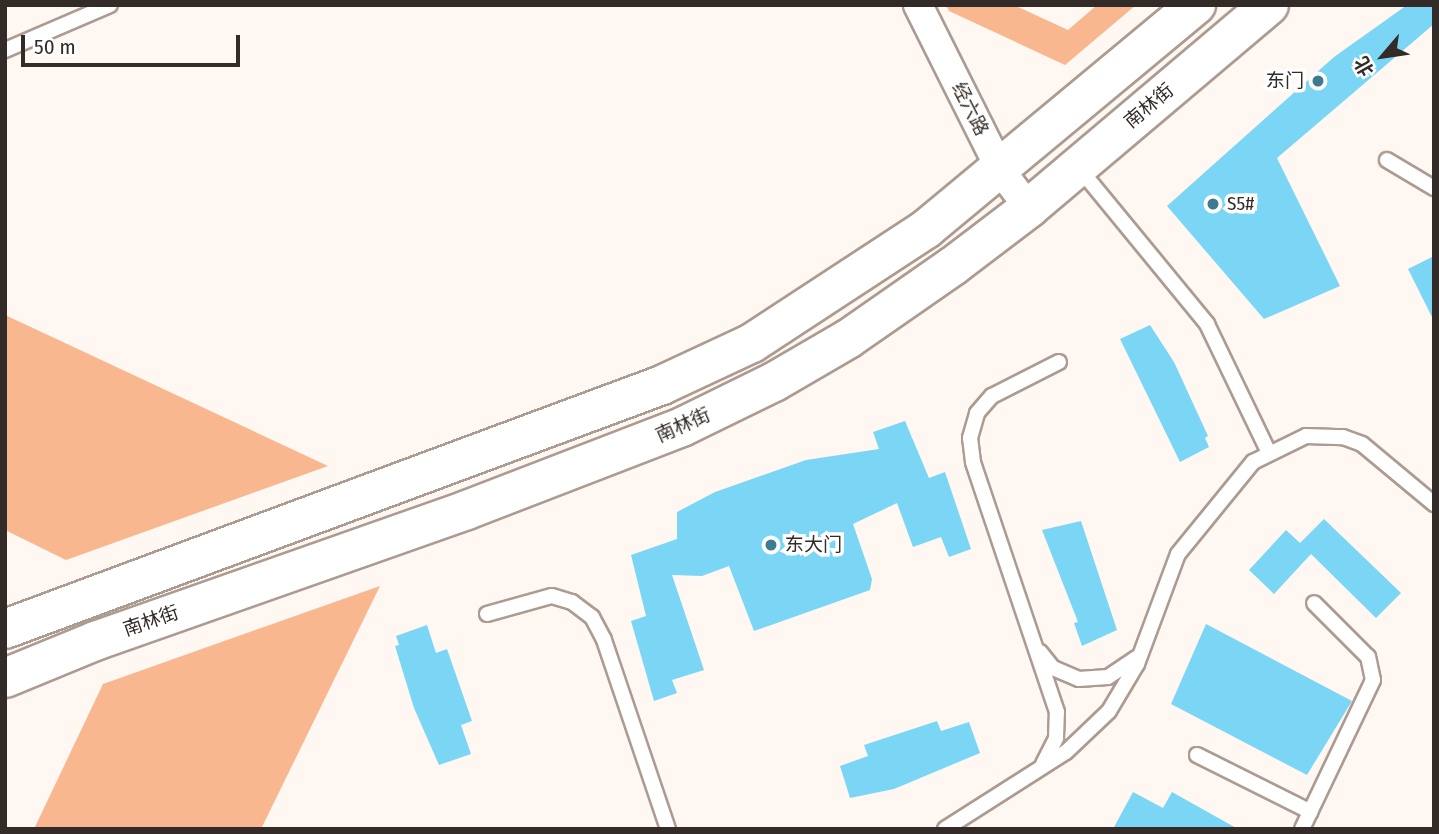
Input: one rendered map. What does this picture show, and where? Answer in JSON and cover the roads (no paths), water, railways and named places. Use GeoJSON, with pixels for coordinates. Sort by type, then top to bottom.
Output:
{"type":"FeatureCollection","features":[{"type":"Feature","properties":{"kind":"main road"},"geometry":{"type":"LineString","coordinates":[[14,622],[662,385],[752,343],[825,300],[1000,171],[1196,5]]}},
{"type":"Feature","properties":{"kind":"main road","name":"南林街"},"geometry":{"type":"LineString","coordinates":[[7,685],[40,663],[467,510],[682,427],[774,382],[848,339],[1029,208],[1269,5]]}},
{"type":"Feature","properties":{"kind":"street","name":"经六路"},"geometry":{"type":"LineString","coordinates":[[918,5],[1000,171],[1029,208]]}},
{"type":"Feature","properties":{"kind":"lane"},"geometry":{"type":"LineString","coordinates":[[5,50],[110,5]]}},
{"type":"Feature","properties":{"kind":"lane"},"geometry":{"type":"LineString","coordinates":[[1387,160],[1434,188]]}},
{"type":"Feature","properties":{"kind":"lane"},"geometry":{"type":"LineString","coordinates":[[1077,167],[1207,324],[1269,453]]}},
{"type":"Feature","properties":{"kind":"lane"},"geometry":{"type":"LineString","coordinates":[[1037,771],[1052,749],[1058,726],[973,462],[970,438],[977,413],[992,396],[1059,362]]}},
{"type":"Feature","properties":{"kind":"lane"},"geometry":{"type":"LineString","coordinates":[[945,829],[1037,771],[1099,723],[1125,688],[1182,548],[1249,466],[1269,453],[1314,434],[1354,440],[1434,504]]}},
{"type":"Feature","properties":{"kind":"lane"},"geometry":{"type":"LineString","coordinates":[[486,614],[529,599],[552,596],[572,602],[592,617],[604,640],[668,829]]}},
{"type":"Feature","properties":{"kind":"lane"},"geometry":{"type":"LineString","coordinates":[[1302,829],[1373,680],[1368,657],[1314,603]]}},
{"type":"Feature","properties":{"kind":"lane"},"geometry":{"type":"LineString","coordinates":[[1033,642],[1053,668],[1079,679],[1121,671],[1143,648]]}},
{"type":"Feature","properties":{"kind":"lane"},"geometry":{"type":"LineString","coordinates":[[1197,755],[1311,812]]}},
{"type":"Feature","properties":{"kind":"place","name":"东门"},"geometry":{"type":"Point","coordinates":[1318,81]}},
{"type":"Feature","properties":{"kind":"place","name":"S5#"},"geometry":{"type":"Point","coordinates":[1213,204]}},
{"type":"Feature","properties":{"kind":"place","name":"东大门"},"geometry":{"type":"Point","coordinates":[771,545]}}]}
